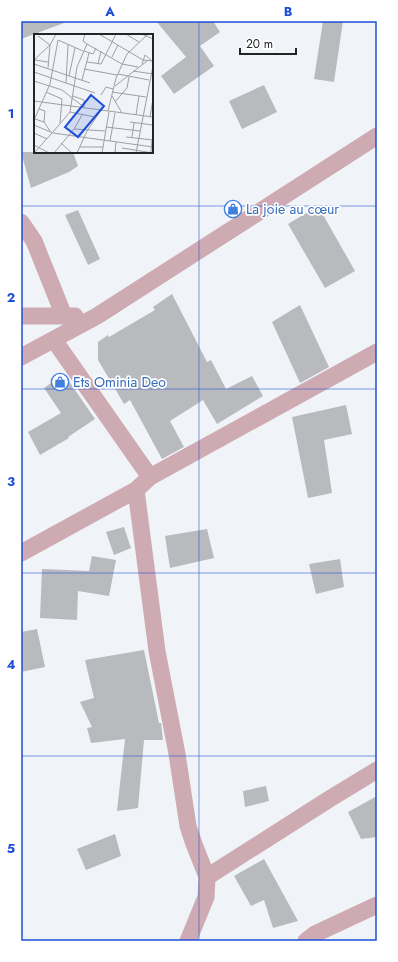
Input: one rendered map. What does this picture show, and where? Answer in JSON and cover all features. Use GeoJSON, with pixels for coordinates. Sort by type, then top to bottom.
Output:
{"type":"FeatureCollection","features":[{"type":"Feature","properties":{"kind":"street"},"geometry":{"type":"LineString","coordinates":[[21,357],[97,316],[377,136]]}},
{"type":"Feature","properties":{"kind":"street"},"geometry":{"type":"LineString","coordinates":[[21,222],[34,242],[64,316]]}},
{"type":"Feature","properties":{"kind":"street"},"geometry":{"type":"LineString","coordinates":[[21,316],[97,316]]}},
{"type":"Feature","properties":{"kind":"street"},"geometry":{"type":"LineString","coordinates":[[54,340],[150,477]]}},
{"type":"Feature","properties":{"kind":"street"},"geometry":{"type":"LineString","coordinates":[[21,553],[136,490],[150,477],[377,352]]}},
{"type":"Feature","properties":{"kind":"street"},"geometry":{"type":"LineString","coordinates":[[136,490],[157,651],[177,754],[188,826],[207,877],[206,897],[188,941]]}},
{"type":"Feature","properties":{"kind":"street"},"geometry":{"type":"LineString","coordinates":[[207,877],[377,770]]}},
{"type":"Feature","properties":{"kind":"street"},"geometry":{"type":"LineString","coordinates":[[306,941],[316,934],[377,905]]}},
{"type":"Feature","properties":{"kind":"building"},"geometry":{"type":"Polygon","coordinates":[[[21,21],[64,21],[64,23],[21,39],[21,21]]]}},
{"type":"Feature","properties":{"kind":"building"},"geometry":{"type":"Polygon","coordinates":[[[156,21],[213,21],[220,32],[200,46],[214,66],[174,94],[161,76],[186,57],[156,21]]]}},
{"type":"Feature","properties":{"kind":"building"},"geometry":{"type":"Polygon","coordinates":[[[323,21],[343,21],[334,82],[314,79],[323,21]]]}},
{"type":"Feature","properties":{"kind":"building"},"geometry":{"type":"Polygon","coordinates":[[[264,85],[277,112],[242,129],[229,101],[264,85]]]}},
{"type":"Feature","properties":{"kind":"building"},"geometry":{"type":"Polygon","coordinates":[[[21,152],[73,153],[78,166],[69,172],[31,188],[21,152]]]}},
{"type":"Feature","properties":{"kind":"building"},"geometry":{"type":"Polygon","coordinates":[[[318,206],[355,271],[325,288],[288,224],[318,206]]]}},
{"type":"Feature","properties":{"kind":"building"},"geometry":{"type":"Polygon","coordinates":[[[78,210],[100,259],[88,265],[65,215],[78,210]]]}},
{"type":"Feature","properties":{"kind":"building"},"geometry":{"type":"Polygon","coordinates":[[[172,294],[207,362],[211,360],[226,389],[252,376],[263,396],[217,424],[203,400],[170,421],[184,447],[162,459],[130,400],[124,404],[98,360],[98,342],[108,335],[109,337],[155,310],[153,307],[172,294]]]}},
{"type":"Feature","properties":{"kind":"building"},"geometry":{"type":"Polygon","coordinates":[[[300,305],[329,367],[300,383],[272,322],[300,305]]]}},
{"type":"Feature","properties":{"kind":"building"},"geometry":{"type":"Polygon","coordinates":[[[64,374],[95,419],[68,437],[69,438],[40,455],[28,432],[61,413],[44,388],[64,374]]]}},
{"type":"Feature","properties":{"kind":"building"},"geometry":{"type":"Polygon","coordinates":[[[346,405],[352,434],[324,440],[332,493],[308,498],[292,417],[346,405]]]}},
{"type":"Feature","properties":{"kind":"building"},"geometry":{"type":"Polygon","coordinates":[[[124,527],[131,548],[114,555],[106,532],[124,527]]]}},
{"type":"Feature","properties":{"kind":"building"},"geometry":{"type":"Polygon","coordinates":[[[207,529],[214,558],[170,568],[165,536],[207,529]]]}},
{"type":"Feature","properties":{"kind":"building"},"geometry":{"type":"Polygon","coordinates":[[[92,556],[116,560],[109,596],[78,591],[77,620],[40,618],[42,569],[89,571],[92,556]]]}},
{"type":"Feature","properties":{"kind":"building"},"geometry":{"type":"Polygon","coordinates":[[[340,559],[344,587],[316,594],[309,564],[340,559]]]}},
{"type":"Feature","properties":{"kind":"building"},"geometry":{"type":"Polygon","coordinates":[[[37,629],[45,667],[21,672],[21,632],[37,629]]]}},
{"type":"Feature","properties":{"kind":"building"},"geometry":{"type":"Polygon","coordinates":[[[144,650],[159,723],[161,723],[163,740],[144,740],[138,808],[117,811],[125,739],[91,743],[87,728],[92,727],[80,702],[94,698],[85,660],[144,650]]]}},
{"type":"Feature","properties":{"kind":"building"},"geometry":{"type":"Polygon","coordinates":[[[266,786],[269,801],[245,807],[243,791],[266,786]]]}},
{"type":"Feature","properties":{"kind":"building"},"geometry":{"type":"Polygon","coordinates":[[[377,796],[377,837],[361,839],[348,812],[377,796]]]}},
{"type":"Feature","properties":{"kind":"building"},"geometry":{"type":"Polygon","coordinates":[[[115,834],[121,856],[86,870],[77,849],[115,834]]]}},
{"type":"Feature","properties":{"kind":"building"},"geometry":{"type":"Polygon","coordinates":[[[264,859],[298,921],[273,928],[264,900],[251,906],[234,876],[264,859]]]}},
{"type":"Feature","properties":{"kind":"place","name":"La joie au cœur"},"geometry":{"type":"Point","coordinates":[233,209]}},
{"type":"Feature","properties":{"kind":"place","name":"Ets Ominia Deo"},"geometry":{"type":"Point","coordinates":[60,382]}}]}
